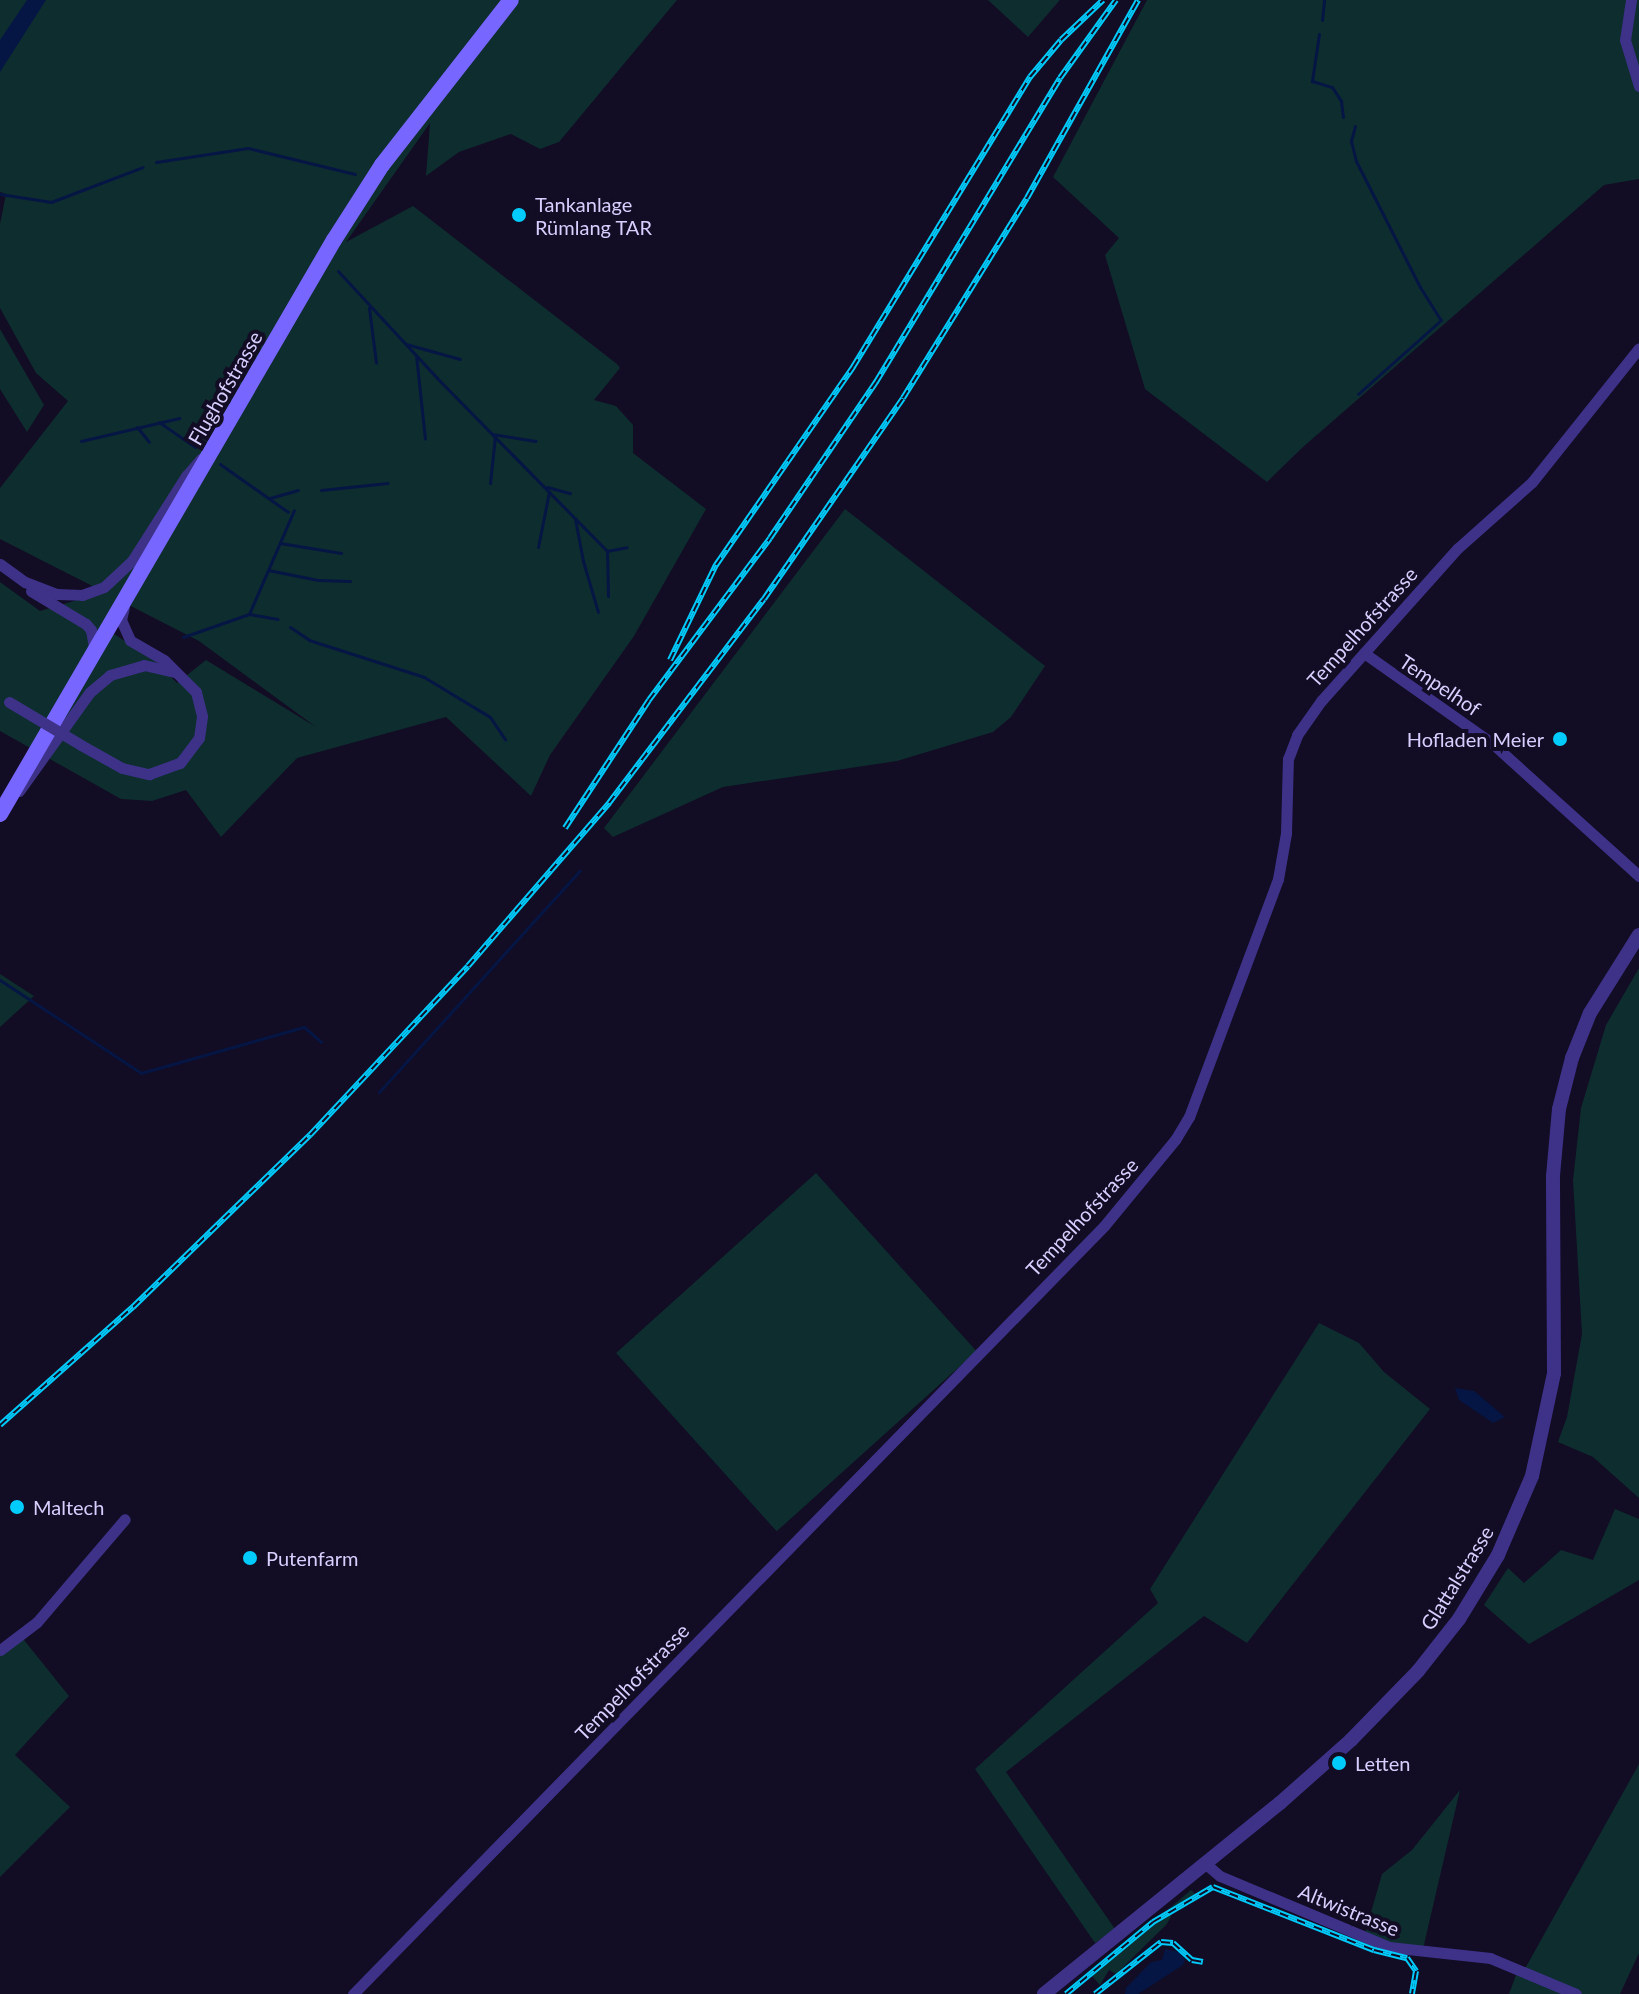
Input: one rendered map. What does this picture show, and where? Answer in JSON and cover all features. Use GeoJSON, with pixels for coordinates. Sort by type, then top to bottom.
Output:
{"type":"FeatureCollection","features":[{"type":"Feature","properties":{"kind":"main road","name":"Flughofstrasse"},"geometry":{"type":"LineString","coordinates":[[4,807],[310,279],[382,165],[511,0]]}},
{"type":"Feature","properties":{"kind":"street"},"geometry":{"type":"LineString","coordinates":[[1631,0],[1625,40],[1639,86]]}},
{"type":"Feature","properties":{"kind":"street","name":"Tempelhofstrasse"},"geometry":{"type":"LineString","coordinates":[[353,1994],[1104,1226],[1175,1140],[1189,1117],[1278,879],[1286,833],[1288,759],[1297,735],[1321,701],[1458,548],[1532,482],[1639,348]]}},
{"type":"Feature","properties":{"kind":"street"},"geometry":{"type":"LineString","coordinates":[[0,564],[43,591],[82,595],[104,587],[132,561],[186,476],[220,438]]}},
{"type":"Feature","properties":{"kind":"street"},"geometry":{"type":"LineString","coordinates":[[0,571],[86,624],[91,630],[96,652]]}},
{"type":"Feature","properties":{"kind":"street"},"geometry":{"type":"LineString","coordinates":[[5,699],[112,764],[140,773],[158,773],[180,763],[196,745],[202,716],[196,692],[124,632],[121,620],[126,600]]}},
{"type":"Feature","properties":{"kind":"street","name":"Tempelhof"},"geometry":{"type":"LineString","coordinates":[[1364,653],[1493,744],[1639,876]]}},
{"type":"Feature","properties":{"kind":"street"},"geometry":{"type":"LineString","coordinates":[[4,807],[31,779],[90,692],[110,675],[144,665],[178,674]]}},
{"type":"Feature","properties":{"kind":"street","name":"Glattalstrasse"},"geometry":{"type":"LineString","coordinates":[[1044,1994],[1334,1756],[1397,1695],[1459,1619],[1509,1533],[1541,1444],[1554,1373],[1553,1176],[1559,1109],[1572,1058],[1590,1013],[1639,935]]}},
{"type":"Feature","properties":{"kind":"street"},"geometry":{"type":"LineString","coordinates":[[0,1650],[37,1622],[125,1519]]}},
{"type":"Feature","properties":{"kind":"street","name":"Altwistrasse"},"geometry":{"type":"LineString","coordinates":[[1206,1864],[1220,1876],[1389,1947],[1490,1958],[1576,1994]]}},
{"type":"Feature","properties":{"kind":"green space"},"geometry":{"type":"Polygon","coordinates":[[[0,0],[677,0],[559,142],[540,149],[511,134],[459,152],[426,176],[430,123],[346,242],[413,206],[617,364],[620,368],[594,400],[616,406],[633,425],[633,453],[706,509],[634,636],[550,755],[531,796],[446,717],[297,758],[221,837],[186,790],[152,801],[121,799],[0,731],[0,582],[40,611],[104,592],[0,539],[0,488],[68,401],[36,373],[0,308],[0,224],[6,194],[0,192],[0,0]],[[119,600],[103,627],[153,659],[177,683],[206,660],[316,727],[199,641],[119,600]]]}},
{"type":"Feature","properties":{"kind":"green space"},"geometry":{"type":"Polygon","coordinates":[[[988,0],[1060,0],[1028,37],[988,0]]]}},
{"type":"Feature","properties":{"kind":"green space"},"geometry":{"type":"Polygon","coordinates":[[[1147,0],[1639,0],[1639,179],[1604,185],[1303,447],[1267,482],[1145,389],[1105,255],[1119,238],[1053,177],[1147,0]]]}},
{"type":"Feature","properties":{"kind":"green space"},"geometry":{"type":"Polygon","coordinates":[[[0,329],[44,405],[27,432],[0,389],[0,329]]]}},
{"type":"Feature","properties":{"kind":"green space"},"geometry":{"type":"Polygon","coordinates":[[[845,509],[1045,666],[1011,717],[993,732],[897,761],[723,787],[613,837],[604,828],[845,509]]]}},
{"type":"Feature","properties":{"kind":"green space"},"geometry":{"type":"Polygon","coordinates":[[[1639,968],[1639,1498],[1593,1457],[1558,1442],[1567,1417],[1582,1334],[1573,1180],[1581,1108],[1606,1025],[1639,968]]]}},
{"type":"Feature","properties":{"kind":"green space"},"geometry":{"type":"Polygon","coordinates":[[[0,974],[34,996],[0,1027],[0,974]]]}},
{"type":"Feature","properties":{"kind":"green space"},"geometry":{"type":"Polygon","coordinates":[[[816,1173],[977,1351],[777,1531],[616,1353],[816,1173]]]}},
{"type":"Feature","properties":{"kind":"green space"},"geometry":{"type":"Polygon","coordinates":[[[1319,1323],[1359,1343],[1384,1372],[1430,1409],[1247,1643],[1204,1616],[1006,1772],[1115,1929],[1095,1943],[975,1769],[1158,1603],[1150,1589],[1319,1323]]]}},
{"type":"Feature","properties":{"kind":"green space"},"geometry":{"type":"Polygon","coordinates":[[[1615,1509],[1639,1519],[1639,1580],[1529,1644],[1484,1605],[1508,1568],[1524,1583],[1561,1550],[1593,1560],[1615,1509]]]}},
{"type":"Feature","properties":{"kind":"green space"},"geometry":{"type":"Polygon","coordinates":[[[20,1635],[69,1696],[15,1755],[70,1807],[0,1877],[0,1652],[20,1635]]]}},
{"type":"Feature","properties":{"kind":"green space"},"geometry":{"type":"Polygon","coordinates":[[[1639,1764],[1639,1953],[1620,1994],[1509,1994],[1516,1975],[1521,1976],[1639,1764]]]}},
{"type":"Feature","properties":{"kind":"green space"},"geometry":{"type":"Polygon","coordinates":[[[1460,1790],[1423,1949],[1401,1948],[1365,1933],[1382,1874],[1412,1850],[1460,1790]]]}},
{"type":"Feature","properties":{"kind":"green space"},"geometry":{"type":"Polygon","coordinates":[[[1191,1890],[1195,1894],[1170,1912],[1171,1917],[1166,1925],[1116,1974],[1109,1970],[1100,1985],[1091,1975],[1191,1890]]]}},
{"type":"Feature","properties":{"kind":"water"},"geometry":{"type":"Polygon","coordinates":[[[27,0],[46,0],[0,72],[0,40],[27,0]]]}},
{"type":"Feature","properties":{"kind":"water"},"geometry":{"type":"Polygon","coordinates":[[[1455,1388],[1474,1391],[1505,1417],[1493,1423],[1459,1400],[1455,1388]]]}},
{"type":"Feature","properties":{"kind":"water"},"geometry":{"type":"Polygon","coordinates":[[[1165,1949],[1179,1952],[1185,1959],[1183,1965],[1138,1994],[1125,1994],[1126,1988],[1151,1962],[1162,1960],[1165,1949]]]}},
{"type":"Feature","properties":{"kind":"waterway"},"geometry":{"type":"LineString","coordinates":[[1322,20],[1324,0]]}},
{"type":"Feature","properties":{"kind":"waterway"},"geometry":{"type":"LineString","coordinates":[[1319,34],[1312,81],[1332,87],[1341,101],[1343,117]]}},
{"type":"Feature","properties":{"kind":"waterway"},"geometry":{"type":"LineString","coordinates":[[1355,126],[1351,141],[1356,161],[1420,287],[1441,320],[1358,394]]}},
{"type":"Feature","properties":{"kind":"waterway"},"geometry":{"type":"LineString","coordinates":[[156,162],[248,148],[355,174]]}},
{"type":"Feature","properties":{"kind":"waterway"},"geometry":{"type":"LineString","coordinates":[[0,194],[51,202],[143,167]]}},
{"type":"Feature","properties":{"kind":"waterway"},"geometry":{"type":"LineString","coordinates":[[338,271],[437,378],[607,551],[608,596]]}},
{"type":"Feature","properties":{"kind":"waterway"},"geometry":{"type":"LineString","coordinates":[[369,308],[376,363]]}},
{"type":"Feature","properties":{"kind":"waterway"},"geometry":{"type":"LineString","coordinates":[[406,344],[460,359]]}},
{"type":"Feature","properties":{"kind":"waterway"},"geometry":{"type":"LineString","coordinates":[[416,355],[425,439]]}},
{"type":"Feature","properties":{"kind":"waterway"},"geometry":{"type":"LineString","coordinates":[[81,441],[179,418]]}},
{"type":"Feature","properties":{"kind":"waterway"},"geometry":{"type":"LineString","coordinates":[[159,422],[195,447]]}},
{"type":"Feature","properties":{"kind":"waterway"},"geometry":{"type":"LineString","coordinates":[[137,427],[149,442]]}},
{"type":"Feature","properties":{"kind":"waterway"},"geometry":{"type":"LineString","coordinates":[[492,434],[535,441]]}},
{"type":"Feature","properties":{"kind":"waterway"},"geometry":{"type":"LineString","coordinates":[[490,483],[495,436]]}},
{"type":"Feature","properties":{"kind":"waterway"},"geometry":{"type":"LineString","coordinates":[[220,464],[288,512]]}},
{"type":"Feature","properties":{"kind":"waterway"},"geometry":{"type":"LineString","coordinates":[[321,490],[388,483]]}},
{"type":"Feature","properties":{"kind":"waterway"},"geometry":{"type":"LineString","coordinates":[[547,487],[570,493]]}},
{"type":"Feature","properties":{"kind":"waterway"},"geometry":{"type":"LineString","coordinates":[[270,498],[298,490]]}},
{"type":"Feature","properties":{"kind":"waterway"},"geometry":{"type":"LineString","coordinates":[[538,547],[549,492]]}},
{"type":"Feature","properties":{"kind":"waterway"},"geometry":{"type":"LineString","coordinates":[[249,614],[294,510]]}},
{"type":"Feature","properties":{"kind":"waterway"},"geometry":{"type":"LineString","coordinates":[[575,519],[598,612]]}},
{"type":"Feature","properties":{"kind":"waterway"},"geometry":{"type":"LineString","coordinates":[[280,543],[341,553]]}},
{"type":"Feature","properties":{"kind":"waterway"},"geometry":{"type":"LineString","coordinates":[[607,551],[627,547]]}},
{"type":"Feature","properties":{"kind":"waterway"},"geometry":{"type":"LineString","coordinates":[[268,570],[318,580],[350,581]]}},
{"type":"Feature","properties":{"kind":"waterway"},"geometry":{"type":"LineString","coordinates":[[183,637],[249,614],[278,619]]}},
{"type":"Feature","properties":{"kind":"waterway"},"geometry":{"type":"LineString","coordinates":[[290,627],[309,640],[424,677],[490,717],[505,739]]}},
{"type":"Feature","properties":{"kind":"waterway"},"geometry":{"type":"LineString","coordinates":[[379,1092],[580,870]]}},
{"type":"Feature","properties":{"kind":"waterway"},"geometry":{"type":"LineString","coordinates":[[0,980],[141,1073],[304,1027],[321,1042]]}},
{"type":"Feature","properties":{"kind":"railway"},"geometry":{"type":"LineString","coordinates":[[670,660],[716,565],[853,367],[1030,77],[1061,40],[1103,0]]}},
{"type":"Feature","properties":{"kind":"railway"},"geometry":{"type":"LineString","coordinates":[[565,828],[649,700],[770,538],[876,382],[1060,78],[1116,0]]}},
{"type":"Feature","properties":{"kind":"railway"},"geometry":{"type":"LineString","coordinates":[[0,1425],[133,1307],[310,1135],[468,966],[609,803],[764,599],[903,398],[1027,198],[1138,0]]}},
{"type":"Feature","properties":{"kind":"railway"},"geometry":{"type":"LineString","coordinates":[[1066,1994],[1153,1922],[1213,1887],[1374,1950],[1407,1958],[1416,1971],[1412,1994]]}},
{"type":"Feature","properties":{"kind":"railway"},"geometry":{"type":"LineString","coordinates":[[1095,1994],[1161,1942],[1173,1943],[1192,1960],[1203,1962]]}},
{"type":"Feature","properties":{"kind":"place","name":"Tankanlage Rümlang TAR"},"geometry":{"type":"Point","coordinates":[519,215]}},
{"type":"Feature","properties":{"kind":"place","name":"Hofladen Meier"},"geometry":{"type":"Point","coordinates":[1560,739]}},
{"type":"Feature","properties":{"kind":"place","name":"Maltech"},"geometry":{"type":"Point","coordinates":[17,1507]}},
{"type":"Feature","properties":{"kind":"place","name":"Putenfarm"},"geometry":{"type":"Point","coordinates":[250,1558]}},
{"type":"Feature","properties":{"kind":"place","name":"Letten"},"geometry":{"type":"Point","coordinates":[1339,1763]}}]}
